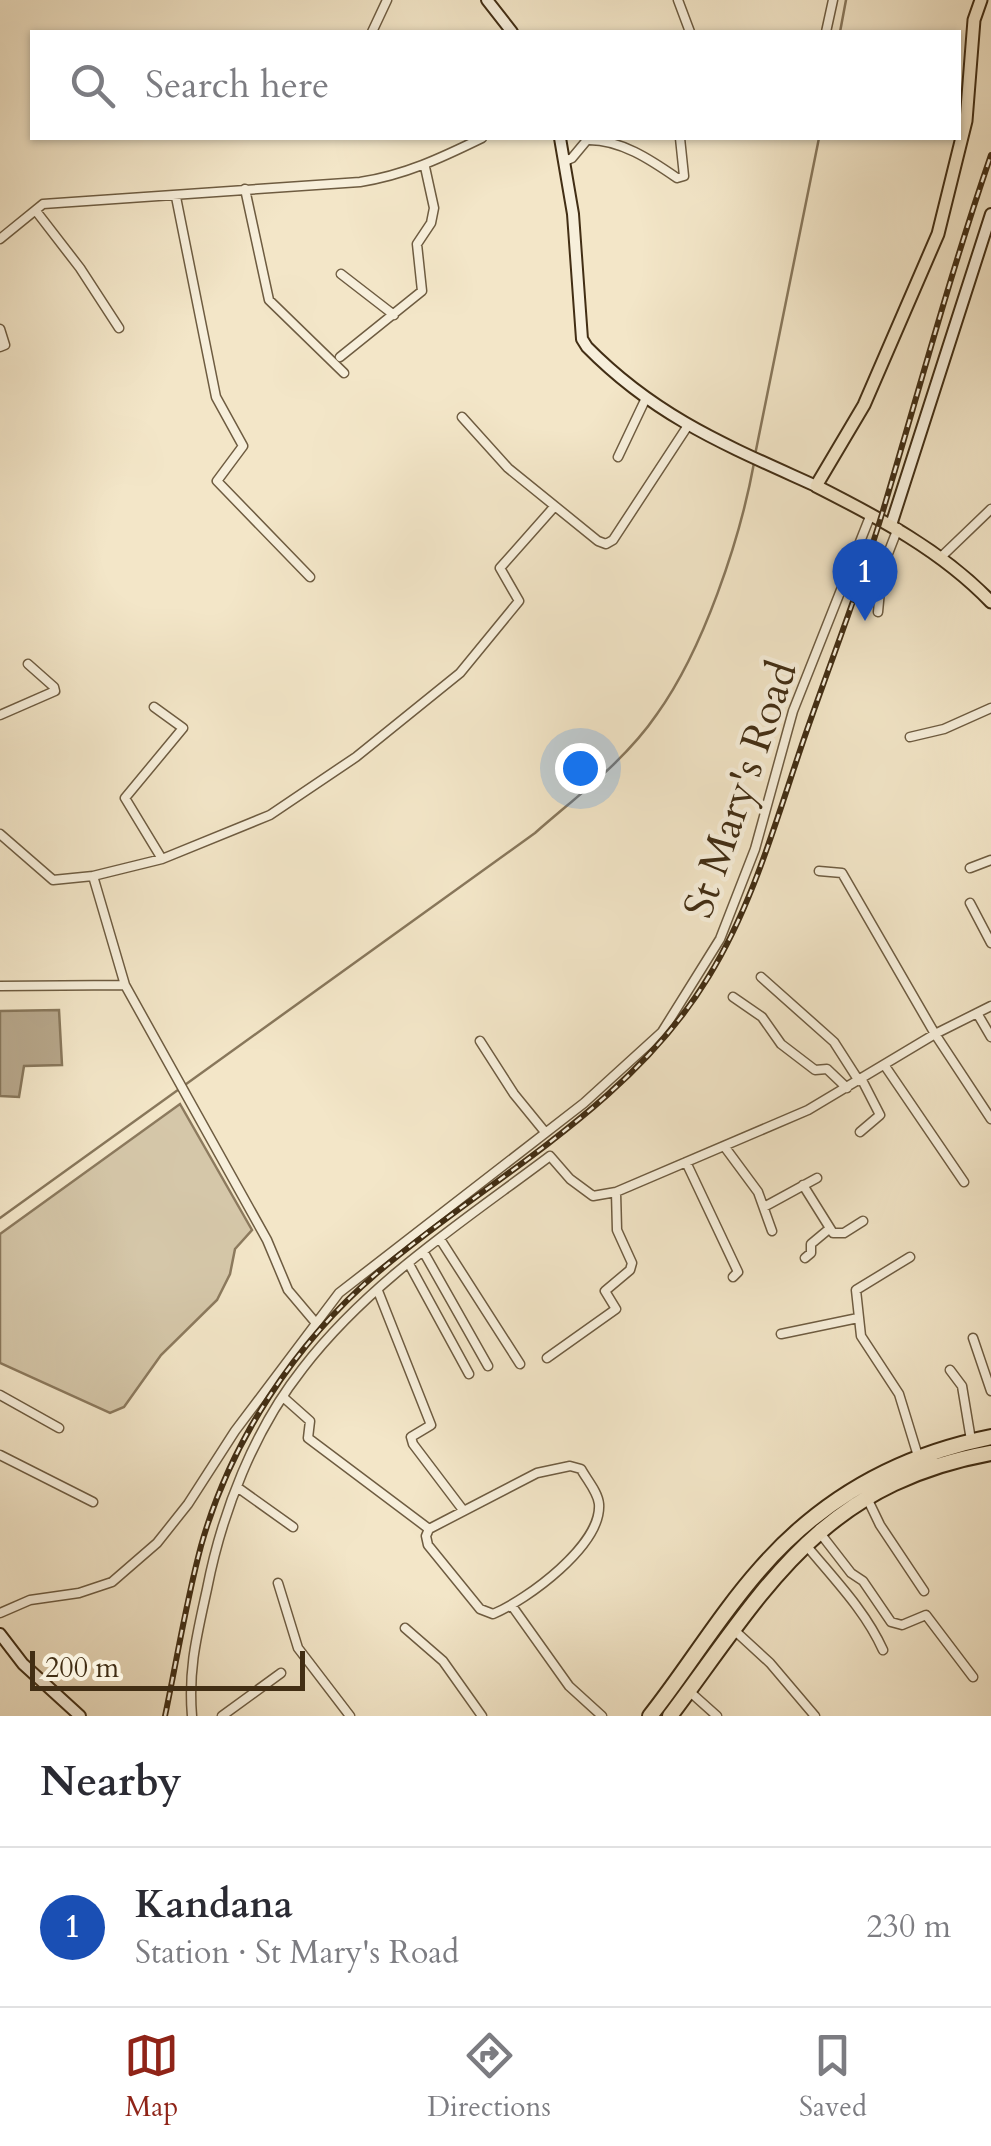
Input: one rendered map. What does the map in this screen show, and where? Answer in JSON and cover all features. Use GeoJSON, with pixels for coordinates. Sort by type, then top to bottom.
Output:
{"type":"FeatureCollection","features":[{"type":"Feature","properties":{"kind":"highway"},"geometry":{"type":"LineString","coordinates":[[650,1716],[742,1591],[780,1547],[826,1508],[864,1482],[918,1456],[991,1438]]}},
{"type":"Feature","properties":{"kind":"highway"},"geometry":{"type":"LineString","coordinates":[[670,1716],[768,1582],[819,1531],[894,1483],[937,1466],[991,1453]]}},
{"type":"Feature","properties":{"kind":"main road"},"geometry":{"type":"LineString","coordinates":[[962,120],[974,20],[982,0]]}},
{"type":"Feature","properties":{"kind":"main road"},"geometry":{"type":"LineString","coordinates":[[958,140],[938,234],[924,270],[864,405],[816,486],[895,526],[991,602]]}},
{"type":"Feature","properties":{"kind":"street"},"geometry":{"type":"LineString","coordinates":[[373,30],[387,0]]}},
{"type":"Feature","properties":{"kind":"street"},"geometry":{"type":"LineString","coordinates":[[487,0],[510,30]]}},
{"type":"Feature","properties":{"kind":"street"},"geometry":{"type":"LineString","coordinates":[[678,0],[689,30]]}},
{"type":"Feature","properties":{"kind":"street"},"geometry":{"type":"LineString","coordinates":[[826,30],[833,0]]}},
{"type":"Feature","properties":{"kind":"street"},"geometry":{"type":"LineString","coordinates":[[0,239],[43,204],[176,197],[396,177],[478,140]]}},
{"type":"Feature","properties":{"kind":"street"},"geometry":{"type":"LineString","coordinates":[[561,140],[566,160],[582,339],[593,354],[688,427],[816,486]]}},
{"type":"Feature","properties":{"kind":"street"},"geometry":{"type":"LineString","coordinates":[[566,160],[586,140]]}},
{"type":"Feature","properties":{"kind":"street"},"geometry":{"type":"LineString","coordinates":[[596,140],[640,154],[677,178],[684,176],[685,170],[680,140]]}},
{"type":"Feature","properties":{"kind":"street"},"geometry":{"type":"LineString","coordinates":[[340,357],[422,291],[418,244],[431,223],[434,208],[424,167]]}},
{"type":"Feature","properties":{"kind":"street"},"geometry":{"type":"LineString","coordinates":[[245,189],[269,300],[344,373]]}},
{"type":"Feature","properties":{"kind":"street"},"geometry":{"type":"LineString","coordinates":[[176,197],[216,398],[243,446],[217,481],[310,577]]}},
{"type":"Feature","properties":{"kind":"street"},"geometry":{"type":"LineString","coordinates":[[36,210],[120,328]]}},
{"type":"Feature","properties":{"kind":"street"},"geometry":{"type":"LineString","coordinates":[[878,612],[882,569],[990,220]]}},
{"type":"Feature","properties":{"kind":"street"},"geometry":{"type":"LineString","coordinates":[[342,274],[394,315]]}},
{"type":"Feature","properties":{"kind":"street"},"geometry":{"type":"LineString","coordinates":[[0,330],[5,346],[0,347]]}},
{"type":"Feature","properties":{"kind":"street"},"geometry":{"type":"LineString","coordinates":[[618,457],[646,398]]}},
{"type":"Feature","properties":{"kind":"street"},"geometry":{"type":"LineString","coordinates":[[462,417],[508,468],[606,544],[613,540],[688,427]]}},
{"type":"Feature","properties":{"kind":"street"},"geometry":{"type":"LineString","coordinates":[[0,834],[53,880],[93,876],[162,860],[270,814],[356,756],[460,672],[519,601],[500,568],[554,506]]}},
{"type":"Feature","properties":{"kind":"street"},"geometry":{"type":"LineString","coordinates":[[940,558],[991,510]]}},
{"type":"Feature","properties":{"kind":"street","name":"St Mary's Road"},"geometry":{"type":"LineString","coordinates":[[0,1614],[30,1600],[79,1594],[112,1582],[157,1543],[339,1293],[584,1104],[662,1032],[720,939],[755,850],[794,711],[871,514]]}},
{"type":"Feature","properties":{"kind":"street"},"geometry":{"type":"LineString","coordinates":[[0,715],[54,692],[54,687],[28,664]]}},
{"type":"Feature","properties":{"kind":"street"},"geometry":{"type":"LineString","coordinates":[[154,707],[183,728],[125,798],[162,860]]}},
{"type":"Feature","properties":{"kind":"street"},"geometry":{"type":"LineString","coordinates":[[910,736],[944,730],[991,708]]}},
{"type":"Feature","properties":{"kind":"street"},"geometry":{"type":"LineString","coordinates":[[970,868],[991,860]]}},
{"type":"Feature","properties":{"kind":"street"},"geometry":{"type":"LineString","coordinates":[[820,871],[842,873],[935,1034],[991,1119]]}},
{"type":"Feature","properties":{"kind":"street"},"geometry":{"type":"LineString","coordinates":[[93,876],[125,985],[267,1240],[288,1290],[315,1322]]}},
{"type":"Feature","properties":{"kind":"street"},"geometry":{"type":"LineString","coordinates":[[970,904],[991,944]]}},
{"type":"Feature","properties":{"kind":"street"},"geometry":{"type":"LineString","coordinates":[[761,977],[834,1042],[860,1081],[880,1115],[860,1132]]}},
{"type":"Feature","properties":{"kind":"street"},"geometry":{"type":"LineString","coordinates":[[0,986],[125,985]]}},
{"type":"Feature","properties":{"kind":"street"},"geometry":{"type":"LineString","coordinates":[[733,997],[762,1018],[781,1044],[806,1064],[815,1070],[827,1069],[847,1088]]}},
{"type":"Feature","properties":{"kind":"street"},"geometry":{"type":"LineString","coordinates":[[535,1139],[570,1178],[593,1196],[616,1192],[808,1110],[935,1034],[991,1006]]}},
{"type":"Feature","properties":{"kind":"street"},"geometry":{"type":"LineString","coordinates":[[976,1013],[991,1036]]}},
{"type":"Feature","properties":{"kind":"street"},"geometry":{"type":"LineString","coordinates":[[480,1040],[514,1094],[545,1132]]}},
{"type":"Feature","properties":{"kind":"street"},"geometry":{"type":"LineString","coordinates":[[884,1066],[964,1182]]}},
{"type":"Feature","properties":{"kind":"street"},"geometry":{"type":"LineString","coordinates":[[724,1146],[758,1192],[772,1230]]}},
{"type":"Feature","properties":{"kind":"street"},"geometry":{"type":"LineString","coordinates":[[192,1716],[188,1680],[214,1554],[237,1487],[282,1397],[314,1354],[409,1264],[550,1156]]}},
{"type":"Feature","properties":{"kind":"street"},"geometry":{"type":"LineString","coordinates":[[686,1162],[738,1272],[732,1277]]}},
{"type":"Feature","properties":{"kind":"street"},"geometry":{"type":"LineString","coordinates":[[764,1207],[816,1178]]}},
{"type":"Feature","properties":{"kind":"street"},"geometry":{"type":"LineString","coordinates":[[804,1185],[832,1233],[844,1233],[863,1221]]}},
{"type":"Feature","properties":{"kind":"street"},"geometry":{"type":"LineString","coordinates":[[548,1358],[616,1309],[604,1291],[632,1264],[617,1230],[616,1192]]}},
{"type":"Feature","properties":{"kind":"street"},"geometry":{"type":"LineString","coordinates":[[805,1258],[811,1252],[811,1244],[830,1229]]}},
{"type":"Feature","properties":{"kind":"street"},"geometry":{"type":"LineString","coordinates":[[440,1239],[520,1364]]}},
{"type":"Feature","properties":{"kind":"street"},"geometry":{"type":"LineString","coordinates":[[423,1252],[488,1366]]}},
{"type":"Feature","properties":{"kind":"street"},"geometry":{"type":"LineString","coordinates":[[910,1256],[856,1290],[861,1336],[899,1394],[918,1456]]}},
{"type":"Feature","properties":{"kind":"street"},"geometry":{"type":"LineString","coordinates":[[409,1264],[469,1374]]}},
{"type":"Feature","properties":{"kind":"street"},"geometry":{"type":"LineString","coordinates":[[378,1292],[431,1424],[412,1438],[413,1444],[463,1510]]}},
{"type":"Feature","properties":{"kind":"street"},"geometry":{"type":"LineString","coordinates":[[781,1334],[858,1318]]}},
{"type":"Feature","properties":{"kind":"street"},"geometry":{"type":"LineString","coordinates":[[973,1338],[991,1391]]}},
{"type":"Feature","properties":{"kind":"street"},"geometry":{"type":"LineString","coordinates":[[950,1370],[962,1386],[971,1441]]}},
{"type":"Feature","properties":{"kind":"street"},"geometry":{"type":"LineString","coordinates":[[0,1395],[60,1428]]}},
{"type":"Feature","properties":{"kind":"street"},"geometry":{"type":"LineString","coordinates":[[282,1397],[310,1421],[308,1438],[429,1529]]}},
{"type":"Feature","properties":{"kind":"street"},"geometry":{"type":"LineString","coordinates":[[0,1455],[93,1502]]}},
{"type":"Feature","properties":{"kind":"street"},"geometry":{"type":"LineString","coordinates":[[570,1466],[581,1469],[599,1506],[596,1526],[575,1554],[512,1606],[493,1614],[480,1609],[428,1545],[429,1529],[463,1510],[537,1474],[570,1466]]}},
{"type":"Feature","properties":{"kind":"street"},"geometry":{"type":"LineString","coordinates":[[237,1487],[293,1527]]}},
{"type":"Feature","properties":{"kind":"street"},"geometry":{"type":"LineString","coordinates":[[867,1498],[880,1525],[924,1591]]}},
{"type":"Feature","properties":{"kind":"street"},"geometry":{"type":"LineString","coordinates":[[819,1531],[851,1572],[863,1581],[892,1622],[902,1626],[926,1615],[973,1677]]}},
{"type":"Feature","properties":{"kind":"street"},"geometry":{"type":"LineString","coordinates":[[804,1544],[876,1633],[884,1650]]}},
{"type":"Feature","properties":{"kind":"street"},"geometry":{"type":"LineString","coordinates":[[278,1583],[298,1648],[350,1716]]}},
{"type":"Feature","properties":{"kind":"street"},"geometry":{"type":"LineString","coordinates":[[512,1606],[570,1686],[602,1716]]}},
{"type":"Feature","properties":{"kind":"street"},"geometry":{"type":"LineString","coordinates":[[406,1628],[443,1662],[482,1716]]}},
{"type":"Feature","properties":{"kind":"street"},"geometry":{"type":"LineString","coordinates":[[733,1629],[815,1716]]}},
{"type":"Feature","properties":{"kind":"street"},"geometry":{"type":"LineString","coordinates":[[0,1634],[23,1664],[80,1716]]}},
{"type":"Feature","properties":{"kind":"street"},"geometry":{"type":"LineString","coordinates":[[222,1716],[281,1673]]}},
{"type":"Feature","properties":{"kind":"street"},"geometry":{"type":"LineString","coordinates":[[689,1690],[716,1716]]}},
{"type":"Feature","properties":{"kind":"shaded area"},"geometry":{"type":"Polygon","coordinates":[[[59,1010],[62,1065],[24,1066],[19,1097],[0,1096],[0,1011],[59,1010]]]}},
{"type":"Feature","properties":{"kind":"shaded area"},"geometry":{"type":"Polygon","coordinates":[[[180,1104],[252,1230],[235,1249],[230,1274],[217,1300],[161,1355],[124,1407],[110,1413],[0,1363],[0,1234],[180,1104]]]}},
{"type":"Feature","properties":{"kind":"waterway"},"geometry":{"type":"LineString","coordinates":[[840,30],[846,0]]}},
{"type":"Feature","properties":{"kind":"waterway"},"geometry":{"type":"LineString","coordinates":[[755,455],[819,140]]}},
{"type":"Feature","properties":{"kind":"waterway"},"geometry":{"type":"LineString","coordinates":[[0,1218],[535,833],[615,763],[657,714],[690,659],[718,593],[754,463]]}},
{"type":"Feature","properties":{"kind":"railway"},"geometry":{"type":"LineString","coordinates":[[165,1716],[196,1567],[214,1507],[248,1432],[293,1363],[377,1273],[556,1138],[640,1064],[677,1022],[725,947],[764,856],[865,568],[991,155]]}},
{"type":"Feature","properties":{"kind":"place","name":"Kandana"},"geometry":{"type":"Point","coordinates":[865,621]}}]}
